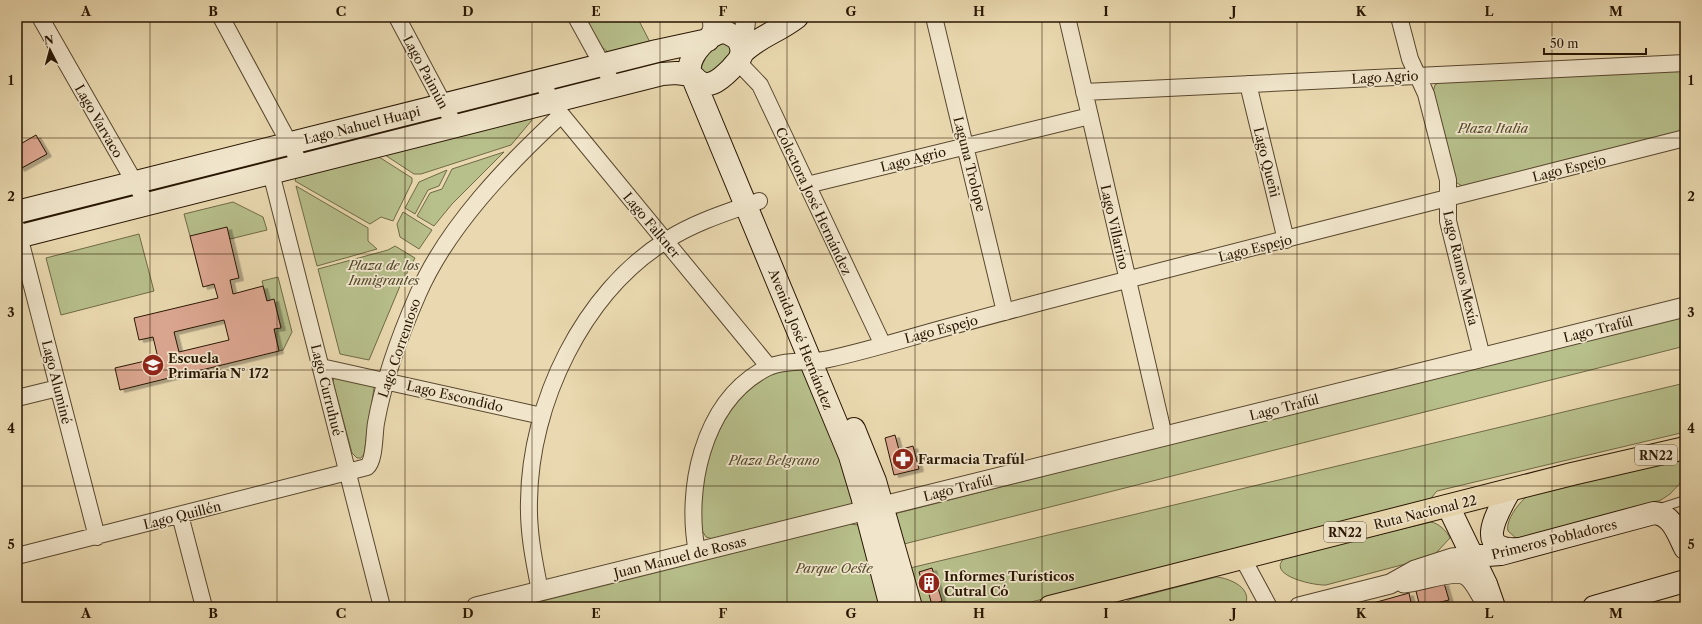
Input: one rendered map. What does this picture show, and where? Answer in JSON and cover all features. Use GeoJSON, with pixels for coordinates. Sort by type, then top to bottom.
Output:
{"type":"FeatureCollection","features":[{"type":"Feature","properties":{"kind":"highway","name":"Ruta Nacional 22"},"geometry":{"type":"LineString","coordinates":[[1050,607],[1242,557],[1685,448]]}},
{"type":"Feature","properties":{"kind":"main road","name":"Lago Nahuel Huapi"},"geometry":{"type":"LineString","coordinates":[[17,212],[602,64],[746,22],[783,17]]}},
{"type":"Feature","properties":{"kind":"main road"},"geometry":{"type":"LineString","coordinates":[[693,76],[699,82],[707,84],[721,80],[740,56],[758,40],[782,28],[797,17]]}},
{"type":"Feature","properties":{"kind":"main road"},"geometry":{"type":"LineString","coordinates":[[713,32],[728,33],[736,37],[740,44],[740,56]]}},
{"type":"Feature","properties":{"kind":"main road","name":"Avenida José Hernández"},"geometry":{"type":"LineString","coordinates":[[713,32],[691,59],[690,66],[693,76],[753,203],[818,360],[871,469],[874,508],[891,607]]}},
{"type":"Feature","properties":{"kind":"main road","name":"Lago Nahuel Huapi"},"geometry":{"type":"LineString","coordinates":[[18,234],[147,204],[455,126],[556,109],[614,86],[667,73],[693,76]]}},
{"type":"Feature","properties":{"kind":"main road","name":"Avenida José Hernández"},"geometry":{"type":"LineString","coordinates":[[721,80],[717,95],[719,104],[753,203]]}},
{"type":"Feature","properties":{"kind":"main road"},"geometry":{"type":"LineString","coordinates":[[1510,490],[1494,520],[1491,528],[1492,536],[1497,545],[1504,549],[1519,549]]}},
{"type":"Feature","properties":{"kind":"main road"},"geometry":{"type":"LineString","coordinates":[[1448,506],[1486,584],[1493,607]]}},
{"type":"Feature","properties":{"kind":"main road","name":"Avenida José Hernández"},"geometry":{"type":"LineString","coordinates":[[874,508],[911,607]]}},
{"type":"Feature","properties":{"kind":"main road"},"geometry":{"type":"LineString","coordinates":[[1650,514],[1658,514],[1666,517],[1673,524],[1685,548]]}},
{"type":"Feature","properties":{"kind":"main road","name":"Primeros Pobladores"},"geometry":{"type":"LineString","coordinates":[[1473,556],[1490,556],[1650,514]]}},
{"type":"Feature","properties":{"kind":"main road"},"geometry":{"type":"LineString","coordinates":[[1594,607],[1685,581]]}},
{"type":"Feature","properties":{"kind":"street","name":"Lago Varvaco"},"geometry":{"type":"LineString","coordinates":[[40,17],[147,204]]}},
{"type":"Feature","properties":{"kind":"street"},"geometry":{"type":"LineString","coordinates":[[221,17],[301,165]]}},
{"type":"Feature","properties":{"kind":"street","name":"Lago Paimún"},"geometry":{"type":"LineString","coordinates":[[397,17],[455,126]]}},
{"type":"Feature","properties":{"kind":"street"},"geometry":{"type":"LineString","coordinates":[[576,17],[614,86]]}},
{"type":"Feature","properties":{"kind":"street","name":"Laguna Trolope"},"geometry":{"type":"LineString","coordinates":[[934,17],[1005,312]]}},
{"type":"Feature","properties":{"kind":"street","name":"Lago Villarino"},"geometry":{"type":"LineString","coordinates":[[1067,17],[1164,436]]}},
{"type":"Feature","properties":{"kind":"street","name":"Lago Ramos Mexía"},"geometry":{"type":"LineString","coordinates":[[1399,17],[1410,59],[1426,94],[1446,172],[1448,183],[1449,226],[1482,357]]}},
{"type":"Feature","properties":{"kind":"street"},"geometry":{"type":"LineString","coordinates":[[740,56],[746,22]]}},
{"type":"Feature","properties":{"kind":"street","name":"Colectora José Hernández"},"geometry":{"type":"LineString","coordinates":[[740,56],[760,85],[882,345]]}},
{"type":"Feature","properties":{"kind":"street","name":"Lago Agrio"},"geometry":{"type":"LineString","coordinates":[[1084,92],[1685,63]]}},
{"type":"Feature","properties":{"kind":"street","name":"Lago Falkner"},"geometry":{"type":"LineString","coordinates":[[542,79],[556,109],[769,367]]}},
{"type":"Feature","properties":{"kind":"street","name":"Lago Queñi"},"geometry":{"type":"LineString","coordinates":[[1248,84],[1286,240]]}},
{"type":"Feature","properties":{"kind":"street","name":"Lago Correntoso"},"geometry":{"type":"LineString","coordinates":[[348,473],[364,469],[371,462],[379,409],[386,381],[403,329],[418,292],[446,242],[556,109]]}},
{"type":"Feature","properties":{"kind":"street","name":"Lago Agrio"},"geometry":{"type":"LineString","coordinates":[[807,185],[1090,116]]}},
{"type":"Feature","properties":{"kind":"street","name":"Lago Espejo"},"geometry":{"type":"LineString","coordinates":[[697,552],[693,527],[692,503],[695,479],[705,444],[715,422],[732,397],[752,377],[769,367],[786,363],[818,360],[882,345],[1128,280],[1685,138]]}},
{"type":"Feature","properties":{"kind":"street","name":"Lago Curruhué"},"geometry":{"type":"LineString","coordinates":[[271,173],[382,607]]}},
{"type":"Feature","properties":{"kind":"street"},"geometry":{"type":"LineString","coordinates":[[540,591],[531,538],[529,502],[532,465],[542,416],[558,371],[573,343],[592,313],[628,271],[665,241],[693,226],[753,203]]}},
{"type":"Feature","properties":{"kind":"street","name":"Lago Aluminé"},"geometry":{"type":"LineString","coordinates":[[18,234],[96,536]]}},
{"type":"Feature","properties":{"kind":"street","name":"Lago Trafúl"},"geometry":{"type":"LineString","coordinates":[[874,508],[1685,307]]}},
{"type":"Feature","properties":{"kind":"street","name":"Lago Escondido"},"geometry":{"type":"LineString","coordinates":[[321,367],[542,416]]}},
{"type":"Feature","properties":{"kind":"street"},"geometry":{"type":"LineString","coordinates":[[17,398],[58,388]]}},
{"type":"Feature","properties":{"kind":"street","name":"Lago Quillén"},"geometry":{"type":"LineString","coordinates":[[17,556],[348,473]]}},
{"type":"Feature","properties":{"kind":"street","name":"Juan Manuel de Rosas"},"geometry":{"type":"LineString","coordinates":[[476,607],[874,508]]}},
{"type":"Feature","properties":{"kind":"street"},"geometry":{"type":"LineString","coordinates":[[180,515],[204,607]]}},
{"type":"Feature","properties":{"kind":"street","name":"Primeros Pobladores"},"geometry":{"type":"LineString","coordinates":[[1299,607],[1390,584],[1423,567],[1457,557],[1473,556]]}},
{"type":"Feature","properties":{"kind":"street"},"geometry":{"type":"LineString","coordinates":[[1242,557],[1269,607]]}},
{"type":"Feature","properties":{"kind":"street"},"geometry":{"type":"LineString","coordinates":[[1390,584],[1422,581],[1451,573],[1462,574],[1471,579],[1480,595],[1493,607]]}},
{"type":"Feature","properties":{"kind":"street"},"geometry":{"type":"LineString","coordinates":[[1097,607],[1128,587]]}},
{"type":"Feature","properties":{"kind":"lane"},"geometry":{"type":"LineString","coordinates":[[1650,514],[1663,506],[1685,500]]}},
{"type":"Feature","properties":{"kind":"green space"},"geometry":{"type":"Polygon","coordinates":[[[584,17],[637,17],[652,46],[608,52],[602,47],[584,17]]]}},
{"type":"Feature","properties":{"kind":"green space"},"geometry":{"type":"Polygon","coordinates":[[[721,39],[735,49],[717,74],[702,75],[698,60],[721,39]]]}},
{"type":"Feature","properties":{"kind":"green space","name":"Plaza Italia"},"geometry":{"type":"Polygon","coordinates":[[[1685,70],[1685,130],[1469,186],[1462,186],[1454,181],[1433,92],[1435,85],[1440,82],[1685,70]]]}},
{"type":"Feature","properties":{"kind":"green space"},"geometry":{"type":"Polygon","coordinates":[[[531,118],[532,120],[511,145],[421,174],[414,174],[385,155],[531,118]]]}},
{"type":"Feature","properties":{"kind":"green space"},"geometry":{"type":"Polygon","coordinates":[[[504,152],[452,204],[434,226],[417,216],[430,193],[442,189],[452,169],[504,152]]]}},
{"type":"Feature","properties":{"kind":"green space","name":"Plaza de los Inmigrantes"},"geometry":{"type":"Polygon","coordinates":[[[379,157],[412,178],[412,182],[393,221],[381,217],[370,224],[295,181],[296,178],[379,157]]]}},
{"type":"Feature","properties":{"kind":"green space"},"geometry":{"type":"Polygon","coordinates":[[[447,170],[439,186],[428,190],[415,214],[405,208],[419,182],[447,170]]]}},
{"type":"Feature","properties":{"kind":"green space","name":"Plaza de los Inmigrantes"},"geometry":{"type":"Polygon","coordinates":[[[296,186],[368,228],[368,241],[377,249],[317,266],[296,186]]]}},
{"type":"Feature","properties":{"kind":"green space"},"geometry":{"type":"Polygon","coordinates":[[[125,196],[126,198],[27,224],[26,219],[125,196]]]}},
{"type":"Feature","properties":{"kind":"green space"},"geometry":{"type":"Polygon","coordinates":[[[233,202],[263,217],[267,230],[230,239],[190,236],[184,214],[233,202]]]}},
{"type":"Feature","properties":{"kind":"green space","name":"Plaza de los Inmigrantes"},"geometry":{"type":"Polygon","coordinates":[[[403,212],[432,230],[419,249],[400,237],[397,224],[403,212]]]}},
{"type":"Feature","properties":{"kind":"green space"},"geometry":{"type":"Polygon","coordinates":[[[139,234],[154,291],[61,315],[46,258],[139,234]]]}},
{"type":"Feature","properties":{"kind":"green space","name":"Plaza de los Inmigrantes"},"geometry":{"type":"Polygon","coordinates":[[[395,246],[415,258],[400,286],[369,360],[340,354],[318,269],[388,250],[395,246]]]}},
{"type":"Feature","properties":{"kind":"green space"},"geometry":{"type":"Polygon","coordinates":[[[278,277],[292,332],[283,350],[279,351],[274,329],[281,327],[274,300],[267,301],[262,281],[278,277]]]}},
{"type":"Feature","properties":{"kind":"green space"},"geometry":{"type":"Polygon","coordinates":[[[1685,313],[1685,346],[904,544],[910,568],[1685,383],[1685,432],[1437,491],[1427,503],[1011,607],[922,607],[917,601],[895,514],[1685,313]]]}},
{"type":"Feature","properties":{"kind":"green space","name":"Plaza Belgrano"},"geometry":{"type":"Polygon","coordinates":[[[803,369],[854,493],[853,504],[713,539],[706,537],[700,527],[703,473],[717,432],[743,394],[764,377],[780,371],[803,369]]]}},
{"type":"Feature","properties":{"kind":"green space"},"geometry":{"type":"Polygon","coordinates":[[[334,377],[372,385],[374,388],[364,454],[361,458],[357,458],[352,453],[333,382],[334,377]]]}},
{"type":"Feature","properties":{"kind":"green space"},"geometry":{"type":"Polygon","coordinates":[[[1685,457],[1685,478],[1670,494],[1661,500],[1524,537],[1516,538],[1508,531],[1511,516],[1529,495],[1685,457]]]}},
{"type":"Feature","properties":{"kind":"green space"},"geometry":{"type":"Polygon","coordinates":[[[1431,522],[1442,528],[1450,538],[1436,553],[1428,558],[1326,585],[1312,584],[1293,578],[1281,569],[1281,563],[1286,557],[1431,522]]]}},
{"type":"Feature","properties":{"kind":"green space","name":"Parque Oeste"},"geometry":{"type":"Polygon","coordinates":[[[849,524],[859,525],[885,607],[513,607],[849,524]]]}},
{"type":"Feature","properties":{"kind":"green space"},"geometry":{"type":"Polygon","coordinates":[[[1216,577],[1234,582],[1244,590],[1247,601],[1244,607],[1115,607],[1131,599],[1216,577]]]}},
{"type":"Feature","properties":{"kind":"building"},"geometry":{"type":"Polygon","coordinates":[[[36,135],[47,154],[20,169],[17,165],[17,146],[36,135]]]}},
{"type":"Feature","properties":{"kind":"building"},"geometry":{"type":"Polygon","coordinates":[[[227,227],[239,278],[230,280],[233,294],[263,286],[267,301],[274,299],[281,328],[274,329],[279,351],[120,390],[115,368],[158,358],[153,337],[139,340],[134,318],[218,298],[214,284],[203,287],[190,236],[227,227]],[[224,320],[174,332],[179,352],[229,340],[224,320]]]}},
{"type":"Feature","properties":{"kind":"building","name":"Farmacia Trafúl"},"geometry":{"type":"Polygon","coordinates":[[[895,435],[899,450],[913,446],[919,469],[894,475],[885,438],[895,435]]]}},
{"type":"Feature","properties":{"kind":"building","name":"Informes Turísticos Cutral Có"},"geometry":{"type":"Polygon","coordinates":[[[932,568],[942,601],[932,605],[927,587],[922,589],[919,579],[921,578],[919,572],[932,568]]]}},
{"type":"Feature","properties":{"kind":"building"},"geometry":{"type":"Polygon","coordinates":[[[1444,583],[1449,600],[1420,607],[1416,591],[1444,583]]]}},
{"type":"Feature","properties":{"kind":"building"},"geometry":{"type":"Polygon","coordinates":[[[1409,593],[1412,607],[1359,607],[1409,593]]]}},
{"type":"Feature","properties":{"kind":"place","name":"Escuela Primaria N° 172"},"geometry":{"type":"Point","coordinates":[153,365]}},
{"type":"Feature","properties":{"kind":"place","name":"Farmacia Trafúl"},"geometry":{"type":"Point","coordinates":[903,459]}},
{"type":"Feature","properties":{"kind":"place","name":"Informes Turísticos Cutral Có"},"geometry":{"type":"Point","coordinates":[929,583]}}]}
